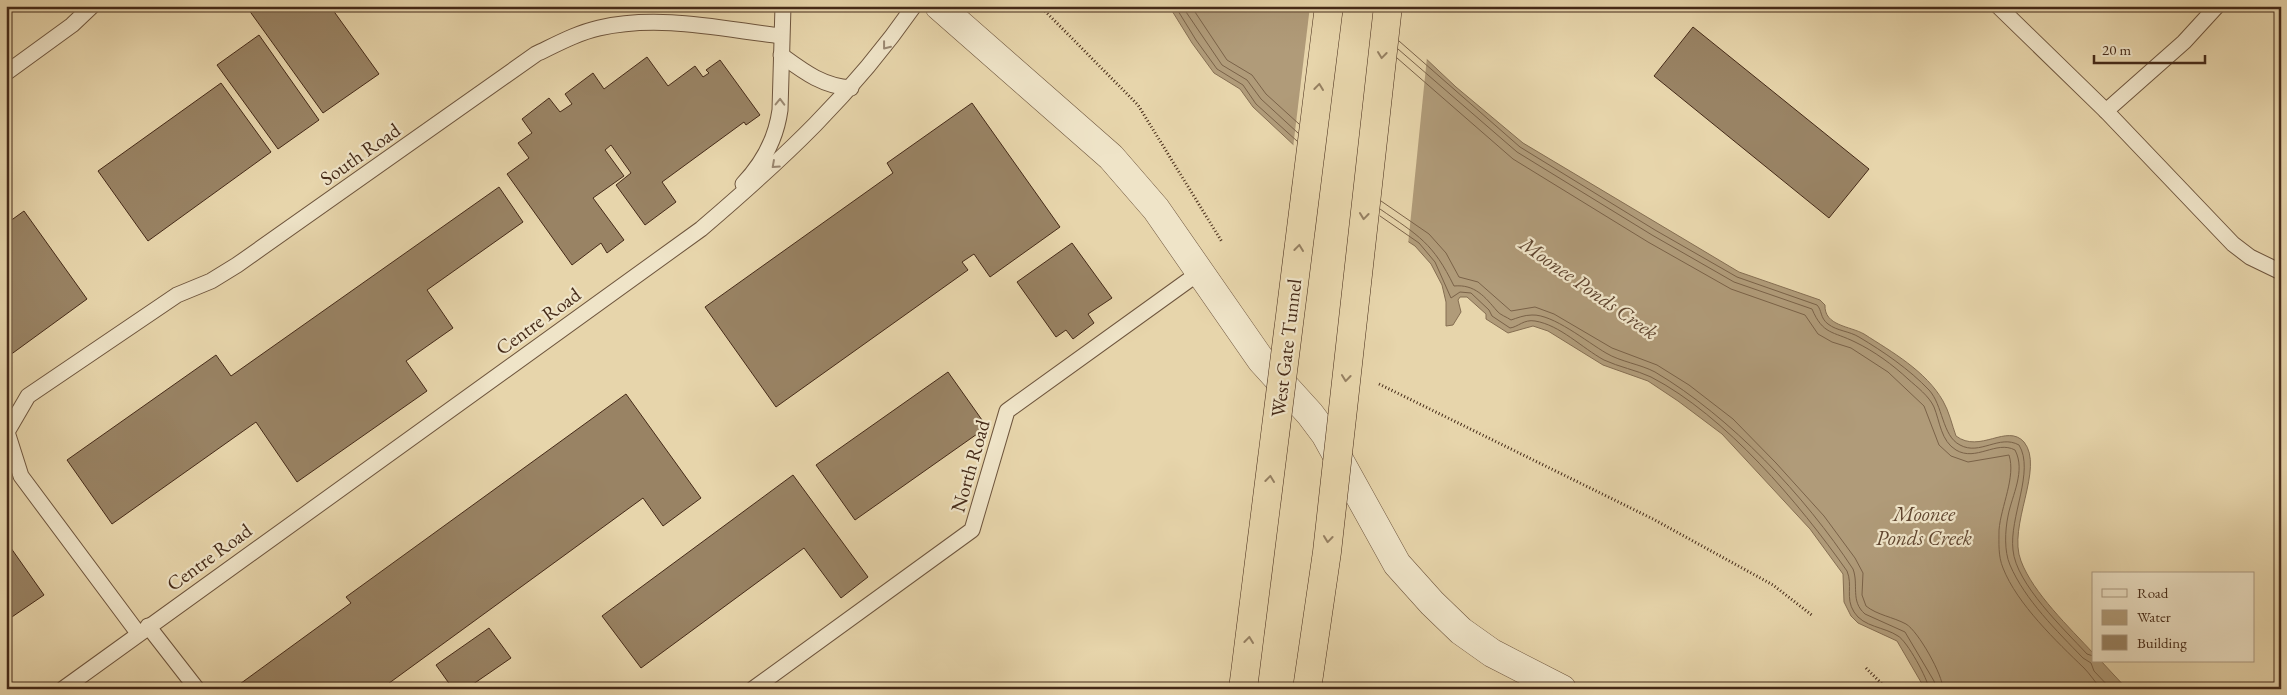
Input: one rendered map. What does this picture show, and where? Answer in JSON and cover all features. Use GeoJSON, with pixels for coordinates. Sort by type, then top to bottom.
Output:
{"type":"FeatureCollection","features":[{"type":"Feature","properties":{"kind":"highway","name":"West Gate Tunnel"},"geometry":{"type":"LineString","coordinates":[[1243,689],[1329,6]]}},
{"type":"Feature","properties":{"kind":"highway"},"geometry":{"type":"LineString","coordinates":[[1307,689],[1327,552],[1388,6]]}},
{"type":"Feature","properties":{"kind":"street"},"geometry":{"type":"LineString","coordinates":[[939,6],[1110,157],[1156,209],[1261,360],[1310,414],[1325,434],[1398,564],[1432,603],[1461,631],[1508,662],[1562,689]]}},
{"type":"Feature","properties":{"kind":"lane"},"geometry":{"type":"LineString","coordinates":[[6,73],[72,24],[92,6]]}},
{"type":"Feature","properties":{"kind":"lane"},"geometry":{"type":"LineString","coordinates":[[701,229],[746,180],[771,144],[778,127],[783,6]]}},
{"type":"Feature","properties":{"kind":"lane","name":"Centre Road"},"geometry":{"type":"LineString","coordinates":[[63,689],[701,229],[776,165],[851,88],[914,6]]}},
{"type":"Feature","properties":{"kind":"lane"},"geometry":{"type":"LineString","coordinates":[[1998,6],[2106,112],[2233,244],[2250,258],[2281,272]]}},
{"type":"Feature","properties":{"kind":"lane"},"geometry":{"type":"LineString","coordinates":[[2106,112],[2184,42],[2218,6]]}},
{"type":"Feature","properties":{"kind":"lane","name":"South Road"},"geometry":{"type":"LineString","coordinates":[[7,432],[28,396],[177,295],[211,281],[237,266],[536,54],[571,37],[598,28],[631,22],[660,21],[781,36]]}},
{"type":"Feature","properties":{"kind":"lane"},"geometry":{"type":"LineString","coordinates":[[781,55],[820,81],[836,87],[851,88]]}},
{"type":"Feature","properties":{"kind":"lane","name":"North Road"},"geometry":{"type":"LineString","coordinates":[[752,689],[972,530],[1007,411],[1200,272]]}},
{"type":"Feature","properties":{"kind":"lane"},"geometry":{"type":"LineString","coordinates":[[7,432],[22,476],[143,630],[197,689]]}},
{"type":"Feature","properties":{"kind":"path"},"geometry":{"type":"LineString","coordinates":[[1040,6],[1138,105],[1226,248]]}},
{"type":"Feature","properties":{"kind":"path"},"geometry":{"type":"LineString","coordinates":[[1375,382],[1653,519],[1773,585],[1813,616]]}},
{"type":"Feature","properties":{"kind":"path"},"geometry":{"type":"LineString","coordinates":[[1866,668],[1887,689]]}},
{"type":"Feature","properties":{"kind":"path"},"geometry":{"type":"LineString","coordinates":[[2274,689],[2281,684]]}},
{"type":"Feature","properties":{"kind":"water","name":"Moonee Ponds Creek"},"geometry":{"type":"Polygon","coordinates":[[[1169,6],[1370,6],[1456,87],[1523,143],[1739,272],[1820,300],[1825,305],[1826,312],[1833,321],[1864,334],[1908,363],[1927,380],[1943,401],[1956,436],[1965,441],[1974,442],[2010,436],[2017,437],[2024,442],[2029,453],[2030,467],[2029,482],[2019,531],[2018,547],[2021,561],[2043,598],[2092,652],[2092,662],[2102,662],[2127,689],[1925,689],[1897,641],[1858,623],[1851,616],[1844,602],[1843,574],[1810,529],[1722,434],[1648,381],[1603,365],[1548,331],[1533,326],[1508,333],[1486,319],[1486,314],[1467,297],[1460,297],[1458,300],[1461,312],[1453,325],[1446,326],[1446,302],[1442,285],[1431,264],[1415,246],[1372,218],[1253,107],[1240,89],[1214,73],[1192,43],[1169,6]]]}},
{"type":"Feature","properties":{"kind":"pier"},"geometry":{"type":"Polygon","coordinates":[[[1310,6],[1374,6],[1427,57],[1408,245],[1367,218],[1293,148],[1310,6]]]}},
{"type":"Feature","properties":{"kind":"building"},"geometry":{"type":"Polygon","coordinates":[[[246,6],[330,6],[379,74],[323,113],[246,6]]]}},
{"type":"Feature","properties":{"kind":"building"},"geometry":{"type":"Polygon","coordinates":[[[1693,27],[1869,169],[1829,218],[1654,76],[1693,27]]]}},
{"type":"Feature","properties":{"kind":"building"},"geometry":{"type":"Polygon","coordinates":[[[259,35],[319,120],[278,149],[217,65],[259,35]]]}},
{"type":"Feature","properties":{"kind":"building"},"geometry":{"type":"Polygon","coordinates":[[[647,57],[668,86],[695,66],[703,77],[709,73],[706,70],[720,60],[760,115],[746,125],[744,122],[662,182],[676,202],[645,225],[616,185],[631,173],[611,145],[605,150],[624,176],[593,198],[624,240],[607,253],[601,243],[572,265],[507,174],[529,158],[518,143],[532,133],[522,119],[549,98],[560,112],[572,104],[565,94],[593,73],[604,89],[647,57]]]}},
{"type":"Feature","properties":{"kind":"building"},"geometry":{"type":"Polygon","coordinates":[[[221,83],[271,152],[148,241],[98,171],[221,83]]]}},
{"type":"Feature","properties":{"kind":"building"},"geometry":{"type":"Polygon","coordinates":[[[972,103],[1060,227],[990,277],[974,254],[962,262],[968,270],[776,407],[705,307],[893,173],[887,163],[972,103]]]}},
{"type":"Feature","properties":{"kind":"building"},"geometry":{"type":"Polygon","coordinates":[[[499,187],[523,222],[427,290],[453,328],[406,361],[427,391],[297,482],[256,422],[112,524],[67,460],[216,355],[231,376],[499,187]]]}},
{"type":"Feature","properties":{"kind":"building"},"geometry":{"type":"Polygon","coordinates":[[[24,211],[87,299],[6,358],[6,224],[24,211]]]}},
{"type":"Feature","properties":{"kind":"building"},"geometry":{"type":"Polygon","coordinates":[[[1072,243],[1112,298],[1088,314],[1094,323],[1073,339],[1066,330],[1056,337],[1017,282],[1072,243]]]}},
{"type":"Feature","properties":{"kind":"building"},"geometry":{"type":"Polygon","coordinates":[[[948,372],[987,427],[855,520],[816,465],[948,372]]]}},
{"type":"Feature","properties":{"kind":"building"},"geometry":{"type":"Polygon","coordinates":[[[626,394],[701,498],[663,526],[643,498],[381,689],[358,689],[355,684],[349,689],[233,689],[351,603],[346,597],[626,394]]]}},
{"type":"Feature","properties":{"kind":"building"},"geometry":{"type":"Polygon","coordinates":[[[793,475],[868,577],[841,598],[804,548],[641,668],[602,616],[793,475]]]}},
{"type":"Feature","properties":{"kind":"building"},"geometry":{"type":"Polygon","coordinates":[[[6,541],[44,595],[6,621],[6,541]]]}},
{"type":"Feature","properties":{"kind":"building"},"geometry":{"type":"Polygon","coordinates":[[[489,628],[511,658],[466,689],[453,689],[436,665],[489,628]]]}}]}
